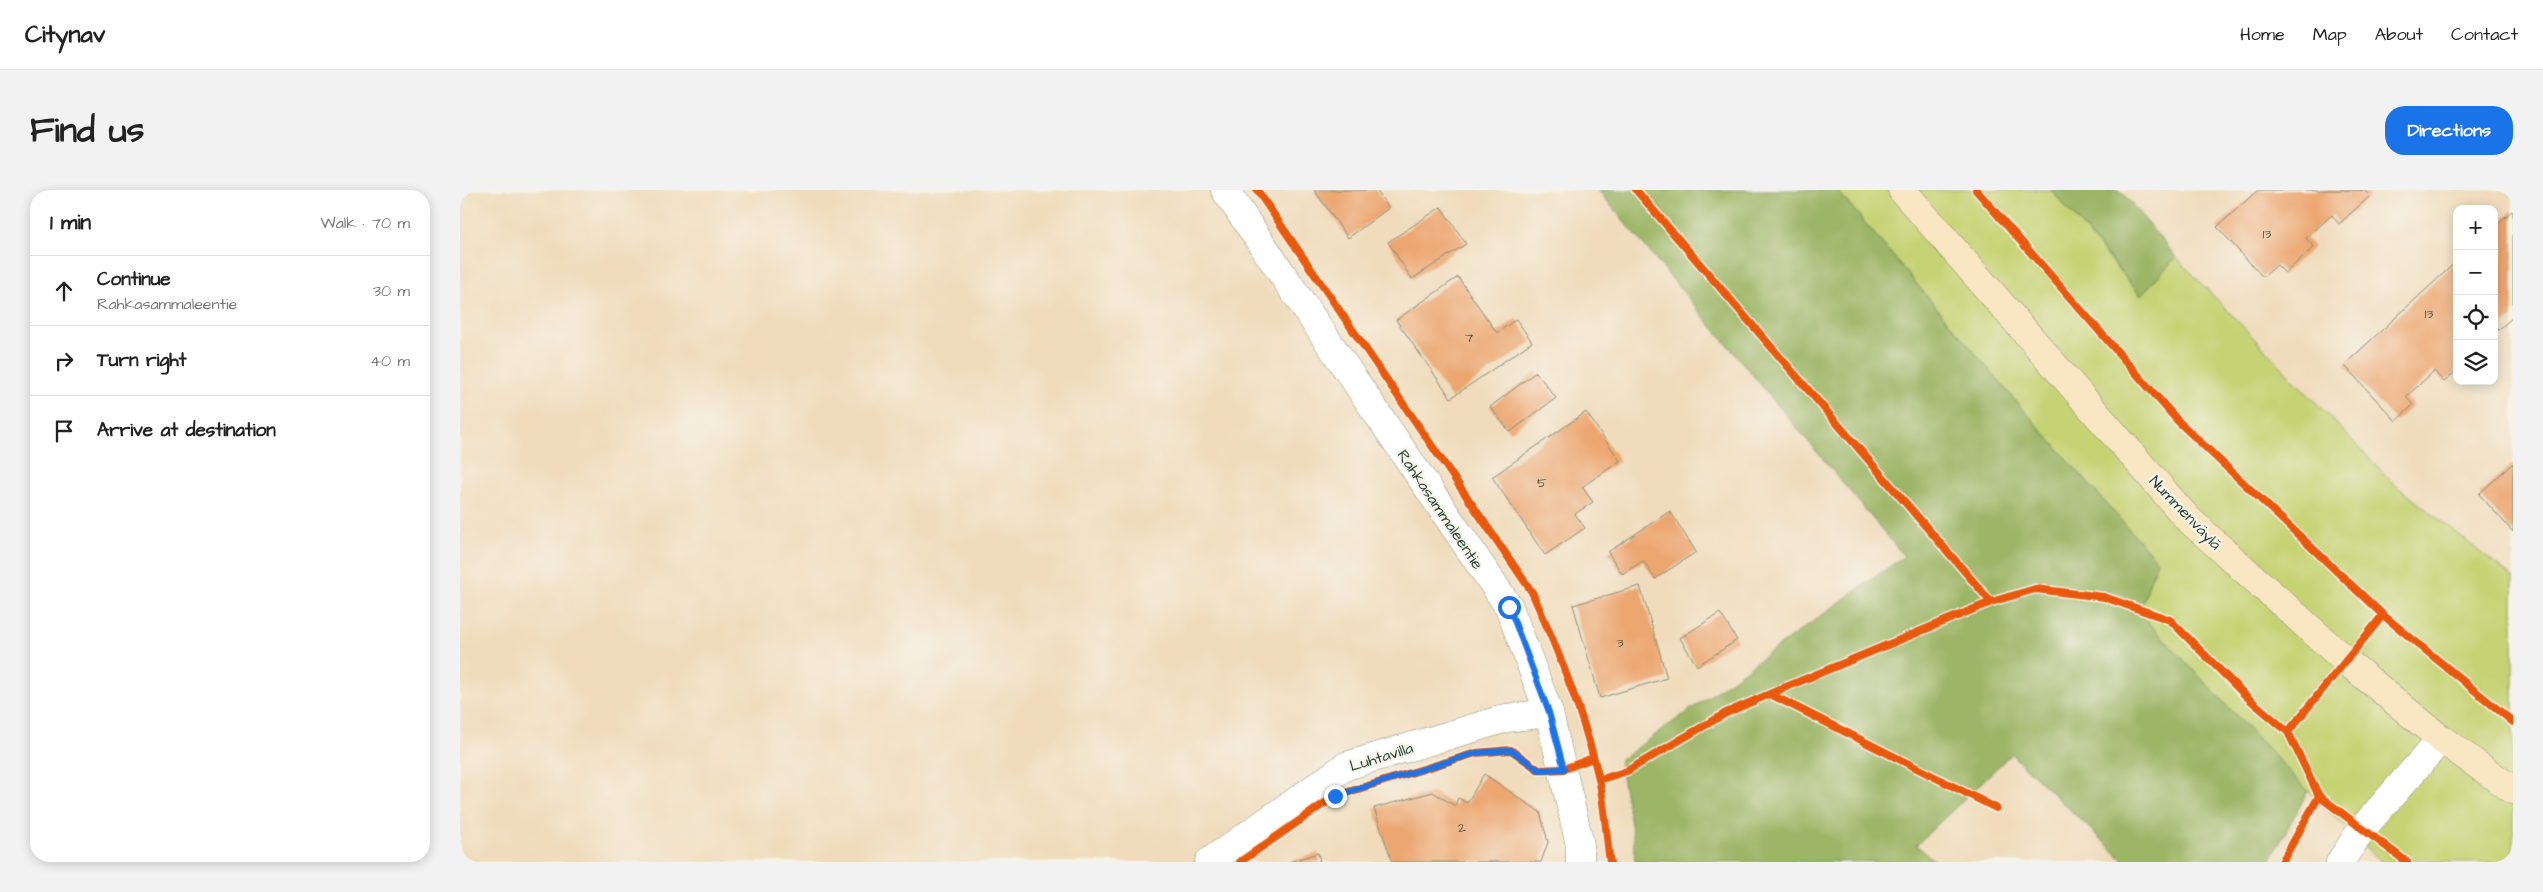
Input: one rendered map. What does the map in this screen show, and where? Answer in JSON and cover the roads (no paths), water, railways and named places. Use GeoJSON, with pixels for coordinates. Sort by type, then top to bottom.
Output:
{"type":"FeatureCollection","features":[{"type":"Feature","properties":{"kind":"street","name":"Rahkasammaleentie"},"geometry":{"type":"LineString","coordinates":[[1224,190],[1509,607],[1549,712],[1580,845],[1580,862]]}},
{"type":"Feature","properties":{"kind":"street","name":"Nummenväylä"},"geometry":{"type":"LineString","coordinates":[[1902,190],[2187,518],[2346,661],[2441,739],[2513,790]]}},
{"type":"Feature","properties":{"kind":"street","name":"Luhtavilla"},"geometry":{"type":"LineString","coordinates":[[1209,862],[1346,766],[1507,718],[1549,712]]}},
{"type":"Feature","properties":{"kind":"street"},"geometry":{"type":"LineString","coordinates":[[2340,862],[2362,829],[2441,739]]}}]}
